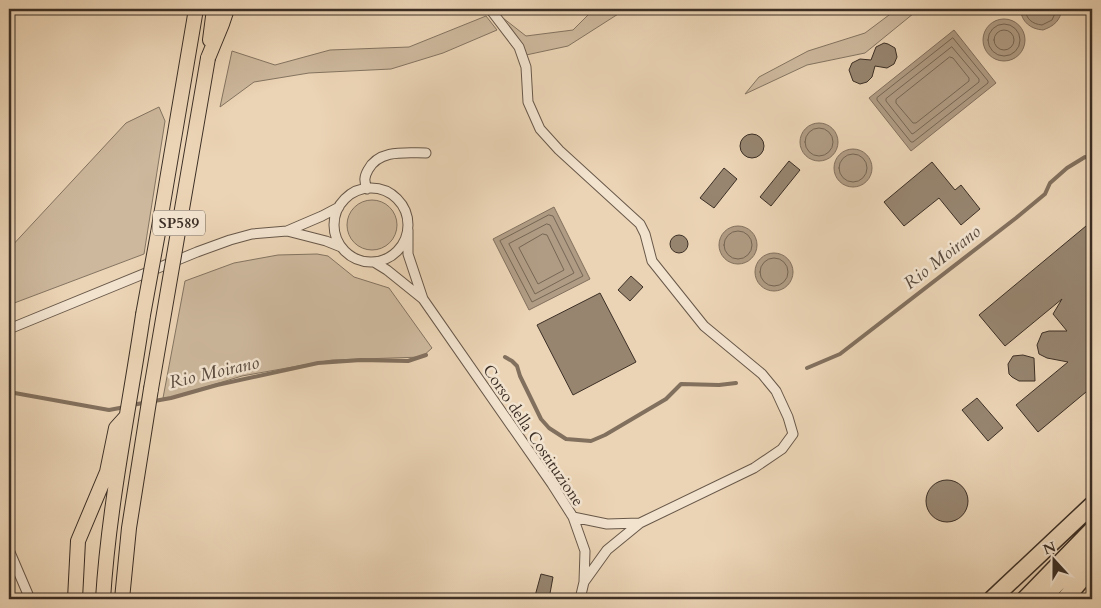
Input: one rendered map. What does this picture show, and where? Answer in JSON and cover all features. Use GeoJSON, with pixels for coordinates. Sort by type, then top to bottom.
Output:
{"type":"FeatureCollection","features":[{"type":"Feature","properties":{"kind":"highway"},"geometry":{"type":"LineString","coordinates":[[992,599],[1092,504]]}},
{"type":"Feature","properties":{"kind":"highway"},"geometry":{"type":"LineString","coordinates":[[1025,599],[1092,530]]}},
{"type":"Feature","properties":{"kind":"highway"},"geometry":{"type":"LineString","coordinates":[[1042,599],[1092,547]]}},
{"type":"Feature","properties":{"kind":"highway"},"geometry":{"type":"LineString","coordinates":[[1065,599],[1092,567]]}},
{"type":"Feature","properties":{"kind":"main road"},"geometry":{"type":"LineString","coordinates":[[189,9],[190,45]]}},
{"type":"Feature","properties":{"kind":"main road","name":"SP589"},"geometry":{"type":"LineString","coordinates":[[103,599],[113,504],[132,394],[143,315],[196,9]]}},
{"type":"Feature","properties":{"kind":"main road","name":"SP589"},"geometry":{"type":"LineString","coordinates":[[122,599],[129,528],[208,58],[214,9]]}},
{"type":"Feature","properties":{"kind":"main road"},"geometry":{"type":"LineString","coordinates":[[208,58],[226,9]]}},
{"type":"Feature","properties":{"kind":"main road"},"geometry":{"type":"LineString","coordinates":[[75,599],[78,541],[107,472],[116,428],[128,416]]}},
{"type":"Feature","properties":{"kind":"street"},"geometry":{"type":"LineString","coordinates":[[490,9],[519,47],[526,67],[528,102],[540,129],[559,150],[640,224],[646,234],[652,261],[704,326],[762,374],[776,391],[788,417],[793,434],[782,449],[754,468],[640,523],[607,550],[584,582]]}},
{"type":"Feature","properties":{"kind":"street"},"geometry":{"type":"LineString","coordinates":[[367,189],[364,181],[366,172],[377,159],[385,155],[397,153],[426,153]]}},
{"type":"Feature","properties":{"kind":"street"},"geometry":{"type":"LineString","coordinates":[[408,230],[404,242],[396,252],[386,259],[374,262],[362,261],[350,256],[336,238],[334,228],[335,217],[339,207],[346,198],[356,192],[378,189],[388,192],[398,199],[408,219],[408,230],[408,254],[423,299]]}},
{"type":"Feature","properties":{"kind":"street"},"geometry":{"type":"LineString","coordinates":[[11,328],[230,240],[252,234],[287,231],[339,207]]}},
{"type":"Feature","properties":{"kind":"street"},"geometry":{"type":"LineString","coordinates":[[287,231],[342,247]]}},
{"type":"Feature","properties":{"kind":"street"},"geometry":{"type":"LineString","coordinates":[[374,262],[423,299]]}},
{"type":"Feature","properties":{"kind":"street","name":"Corso della Costituzione"},"geometry":{"type":"LineString","coordinates":[[423,299],[573,518],[585,551],[584,582],[580,599]]}},
{"type":"Feature","properties":{"kind":"street"},"geometry":{"type":"LineString","coordinates":[[573,518],[606,524],[640,523]]}},
{"type":"Feature","properties":{"kind":"street"},"geometry":{"type":"LineString","coordinates":[[9,550],[30,599]]}},
{"type":"Feature","properties":{"kind":"shaded area"},"geometry":{"type":"Polygon","coordinates":[[[594,9],[626,9],[568,46],[526,55],[503,18],[526,36],[573,30],[594,9]]]}},
{"type":"Feature","properties":{"kind":"shaded area"},"geometry":{"type":"Polygon","coordinates":[[[897,9],[919,9],[865,53],[807,65],[745,94],[759,77],[808,51],[865,33],[897,9]]]}},
{"type":"Feature","properties":{"kind":"shaded area"},"geometry":{"type":"Polygon","coordinates":[[[486,16],[497,30],[443,53],[391,69],[309,73],[254,82],[220,107],[232,51],[275,65],[330,50],[409,47],[486,16]]]}},
{"type":"Feature","properties":{"kind":"shaded area"},"geometry":{"type":"Polygon","coordinates":[[[159,107],[165,121],[144,254],[9,305],[9,249],[126,123],[159,107]]]}},
{"type":"Feature","properties":{"kind":"shaded area"},"geometry":{"type":"Polygon","coordinates":[[[372,200],[382,202],[390,207],[395,215],[397,225],[395,235],[390,243],[382,248],[372,250],[362,248],[354,243],[349,235],[347,225],[349,215],[354,207],[362,202],[372,200]]]}},
{"type":"Feature","properties":{"kind":"shaded area"},"geometry":{"type":"Polygon","coordinates":[[[317,254],[328,256],[354,277],[389,288],[432,348],[422,357],[332,360],[242,376],[173,397],[163,398],[185,281],[234,263],[278,255],[317,254]]]}},
{"type":"Feature","properties":{"kind":"water"},"geometry":{"type":"Polygon","coordinates":[[[1020,9],[1062,9],[1060,17],[1056,22],[1043,30],[1027,24],[1020,9]]]}},
{"type":"Feature","properties":{"kind":"water"},"geometry":{"type":"Polygon","coordinates":[[[1000,19],[1008,19],[1019,25],[1025,40],[1019,55],[1008,61],[1000,61],[989,55],[983,44],[983,36],[989,25],[1000,19]]]}},
{"type":"Feature","properties":{"kind":"water"},"geometry":{"type":"Polygon","coordinates":[[[954,30],[996,83],[911,151],[869,98],[954,30]]]}},
{"type":"Feature","properties":{"kind":"water"},"geometry":{"type":"Polygon","coordinates":[[[819,123],[826,124],[832,129],[837,135],[837,149],[832,155],[826,160],[819,161],[812,160],[806,155],[801,149],[800,142],[801,135],[806,129],[812,124],[819,123]]]}},
{"type":"Feature","properties":{"kind":"water"},"geometry":{"type":"Polygon","coordinates":[[[853,149],[860,150],[866,155],[871,161],[871,175],[866,181],[860,186],[853,187],[846,186],[840,181],[835,175],[834,168],[835,161],[840,155],[846,150],[853,149]]]}},
{"type":"Feature","properties":{"kind":"water"},"geometry":{"type":"Polygon","coordinates":[[[554,207],[590,279],[529,310],[493,239],[554,207]]]}},
{"type":"Feature","properties":{"kind":"water"},"geometry":{"type":"Polygon","coordinates":[[[738,226],[745,227],[751,232],[756,238],[756,252],[751,258],[745,263],[738,264],[731,263],[725,258],[720,252],[719,245],[720,238],[725,232],[731,227],[738,226]]]}},
{"type":"Feature","properties":{"kind":"water"},"geometry":{"type":"Polygon","coordinates":[[[774,253],[781,254],[787,259],[792,265],[792,279],[787,285],[781,290],[774,291],[767,290],[761,285],[756,279],[755,272],[756,265],[761,259],[767,254],[774,253]]]}},
{"type":"Feature","properties":{"kind":"building"},"geometry":{"type":"Polygon","coordinates":[[[884,43],[895,48],[897,57],[894,64],[887,68],[875,66],[872,77],[867,82],[860,84],[853,81],[849,70],[852,63],[860,59],[871,60],[876,47],[884,43]]]}},
{"type":"Feature","properties":{"kind":"building"},"geometry":{"type":"Polygon","coordinates":[[[752,134],[761,137],[764,146],[761,155],[752,158],[743,155],[740,146],[743,137],[752,134]]]}},
{"type":"Feature","properties":{"kind":"building"},"geometry":{"type":"Polygon","coordinates":[[[789,161],[800,170],[771,206],[760,197],[789,161]]]}},
{"type":"Feature","properties":{"kind":"building"},"geometry":{"type":"Polygon","coordinates":[[[932,162],[955,190],[961,185],[980,209],[961,225],[939,198],[904,226],[884,202],[932,162]]]}},
{"type":"Feature","properties":{"kind":"building"},"geometry":{"type":"Polygon","coordinates":[[[724,168],[737,179],[714,208],[700,198],[724,168]]]}},
{"type":"Feature","properties":{"kind":"building"},"geometry":{"type":"Polygon","coordinates":[[[1092,221],[1092,387],[1038,432],[1016,405],[1068,362],[1047,358],[1039,354],[1037,345],[1042,333],[1067,331],[1053,314],[1062,299],[1005,346],[979,315],[1092,221]]]}},
{"type":"Feature","properties":{"kind":"building"},"geometry":{"type":"Polygon","coordinates":[[[679,235],[685,238],[688,244],[685,250],[679,253],[673,250],[670,244],[673,238],[679,235]]]}},
{"type":"Feature","properties":{"kind":"building"},"geometry":{"type":"Polygon","coordinates":[[[631,276],[643,287],[630,301],[618,290],[631,276]]]}},
{"type":"Feature","properties":{"kind":"building"},"geometry":{"type":"Polygon","coordinates":[[[600,293],[636,362],[573,395],[537,325],[600,293]]]}},
{"type":"Feature","properties":{"kind":"building"},"geometry":{"type":"Polygon","coordinates":[[[1023,355],[1034,358],[1035,381],[1019,381],[1009,374],[1008,364],[1013,356],[1023,355]]]}},
{"type":"Feature","properties":{"kind":"building"},"geometry":{"type":"Polygon","coordinates":[[[977,398],[1003,428],[988,441],[962,410],[977,398]]]}},
{"type":"Feature","properties":{"kind":"building"},"geometry":{"type":"Polygon","coordinates":[[[951,480],[959,483],[965,489],[968,501],[965,513],[959,519],[943,522],[935,519],[929,513],[926,497],[929,489],[935,483],[951,480]]]}},
{"type":"Feature","properties":{"kind":"building"},"geometry":{"type":"Polygon","coordinates":[[[541,574],[553,577],[549,599],[535,596],[541,574]]]}},
{"type":"Feature","properties":{"kind":"waterway","name":"Rio Moirano"},"geometry":{"type":"LineString","coordinates":[[807,368],[840,354],[1016,218],[1045,194],[1050,183],[1067,168],[1085,157]]}},
{"type":"Feature","properties":{"kind":"waterway","name":"Rio Moirano"},"geometry":{"type":"LineString","coordinates":[[132,405],[171,398],[217,385],[318,363],[361,360],[408,361],[426,355]]}},
{"type":"Feature","properties":{"kind":"waterway","name":"Rio Moirano"},"geometry":{"type":"LineString","coordinates":[[505,357],[517,366],[541,419],[549,428],[566,439],[591,441],[605,435],[666,399],[681,384],[719,385],[736,383]]}},
{"type":"Feature","properties":{"kind":"waterway","name":"Rio Moirano"},"geometry":{"type":"LineString","coordinates":[[9,392],[109,410],[125,407]]}}]}
